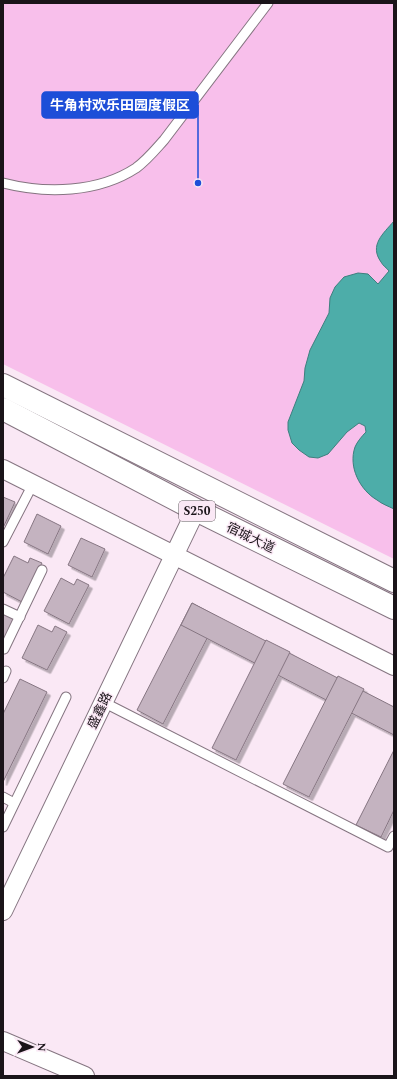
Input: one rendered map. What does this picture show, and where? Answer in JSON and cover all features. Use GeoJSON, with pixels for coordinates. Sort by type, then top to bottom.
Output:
{"type":"FeatureCollection","features":[{"type":"Feature","properties":{"kind":"main road","name":"宿城大道"},"geometry":{"type":"LineString","coordinates":[[3,385],[394,581]]}},
{"type":"Feature","properties":{"kind":"main road","name":"宿城大道"},"geometry":{"type":"LineString","coordinates":[[3,409],[196,510],[394,608]]}},
{"type":"Feature","properties":{"kind":"street"},"geometry":{"type":"LineString","coordinates":[[3,469],[394,666]]}},
{"type":"Feature","properties":{"kind":"street","name":"盛鑫路"},"geometry":{"type":"LineString","coordinates":[[3,911],[196,510]]}},
{"type":"Feature","properties":{"kind":"street"},"geometry":{"type":"LineString","coordinates":[[3,1041],[85,1076]]}},
{"type":"Feature","properties":{"kind":"lane"},"geometry":{"type":"LineString","coordinates":[[3,182],[33,189],[83,187],[104,183],[124,175],[137,167],[150,156],[164,140],[268,3]]}},
{"type":"Feature","properties":{"kind":"lane"},"geometry":{"type":"LineString","coordinates":[[3,542],[33,484]]}},
{"type":"Feature","properties":{"kind":"lane"},"geometry":{"type":"LineString","coordinates":[[4,649],[42,570]]}},
{"type":"Feature","properties":{"kind":"lane"},"geometry":{"type":"LineString","coordinates":[[3,609],[20,617]]}},
{"type":"Feature","properties":{"kind":"lane"},"geometry":{"type":"LineString","coordinates":[[3,827],[66,696]]}},
{"type":"Feature","properties":{"kind":"lane"},"geometry":{"type":"LineString","coordinates":[[103,702],[388,847],[394,836]]}},
{"type":"Feature","properties":{"kind":"lane"},"geometry":{"type":"LineString","coordinates":[[3,797],[14,803]]}},
{"type":"Feature","properties":{"kind":"shaded area"},"geometry":{"type":"Polygon","coordinates":[[[3,3],[394,3],[394,559],[3,364],[3,3]]]}},
{"type":"Feature","properties":{"kind":"shaded area"},"geometry":{"type":"Polygon","coordinates":[[[394,221],[394,509],[371,496],[361,484],[354,470],[353,455],[355,447],[366,432],[365,426],[359,423],[347,432],[328,454],[318,458],[309,457],[292,443],[288,430],[288,422],[304,381],[305,368],[310,350],[329,313],[330,298],[335,287],[344,277],[358,273],[368,274],[378,284],[389,271],[378,256],[376,250],[377,245],[382,235],[394,221]]]}},
{"type":"Feature","properties":{"kind":"building"},"geometry":{"type":"Polygon","coordinates":[[[3,497],[15,502],[3,528],[3,497]]]}},
{"type":"Feature","properties":{"kind":"building"},"geometry":{"type":"Polygon","coordinates":[[[37,514],[61,526],[48,554],[24,542],[37,514]]]}},
{"type":"Feature","properties":{"kind":"building"},"geometry":{"type":"Polygon","coordinates":[[[81,538],[105,549],[92,577],[68,565],[81,538]]]}},
{"type":"Feature","properties":{"kind":"building"},"geometry":{"type":"Polygon","coordinates":[[[14,556],[28,563],[30,558],[42,563],[22,602],[3,592],[3,578],[14,556]]]}},
{"type":"Feature","properties":{"kind":"building"},"geometry":{"type":"Polygon","coordinates":[[[61,578],[74,585],[77,579],[89,585],[69,624],[44,611],[61,578]]]}},
{"type":"Feature","properties":{"kind":"building"},"geometry":{"type":"Polygon","coordinates":[[[192,603],[218,617],[163,724],[137,710],[192,603]]]}},
{"type":"Feature","properties":{"kind":"building"},"geometry":{"type":"Polygon","coordinates":[[[192,603],[394,707],[394,735],[181,625],[192,603]]]}},
{"type":"Feature","properties":{"kind":"building"},"geometry":{"type":"Polygon","coordinates":[[[3,613],[14,619],[3,641],[3,613]]]}},
{"type":"Feature","properties":{"kind":"building"},"geometry":{"type":"Polygon","coordinates":[[[38,625],[52,632],[55,626],[67,632],[47,670],[22,658],[38,625]]]}},
{"type":"Feature","properties":{"kind":"building"},"geometry":{"type":"Polygon","coordinates":[[[266,640],[290,652],[236,760],[212,748],[266,640]]]}},
{"type":"Feature","properties":{"kind":"building"},"geometry":{"type":"Polygon","coordinates":[[[338,676],[364,689],[309,797],[283,784],[338,676]]]}},
{"type":"Feature","properties":{"kind":"building"},"geometry":{"type":"Polygon","coordinates":[[[20,679],[47,692],[3,782],[3,714],[20,679]]]}},
{"type":"Feature","properties":{"kind":"building"},"geometry":{"type":"Polygon","coordinates":[[[394,750],[394,810],[381,837],[356,825],[394,750]]]}},
{"type":"Feature","properties":{"kind":"place","name":"牛角村欢乐田园度假区"},"geometry":{"type":"Point","coordinates":[198,183]}}]}
